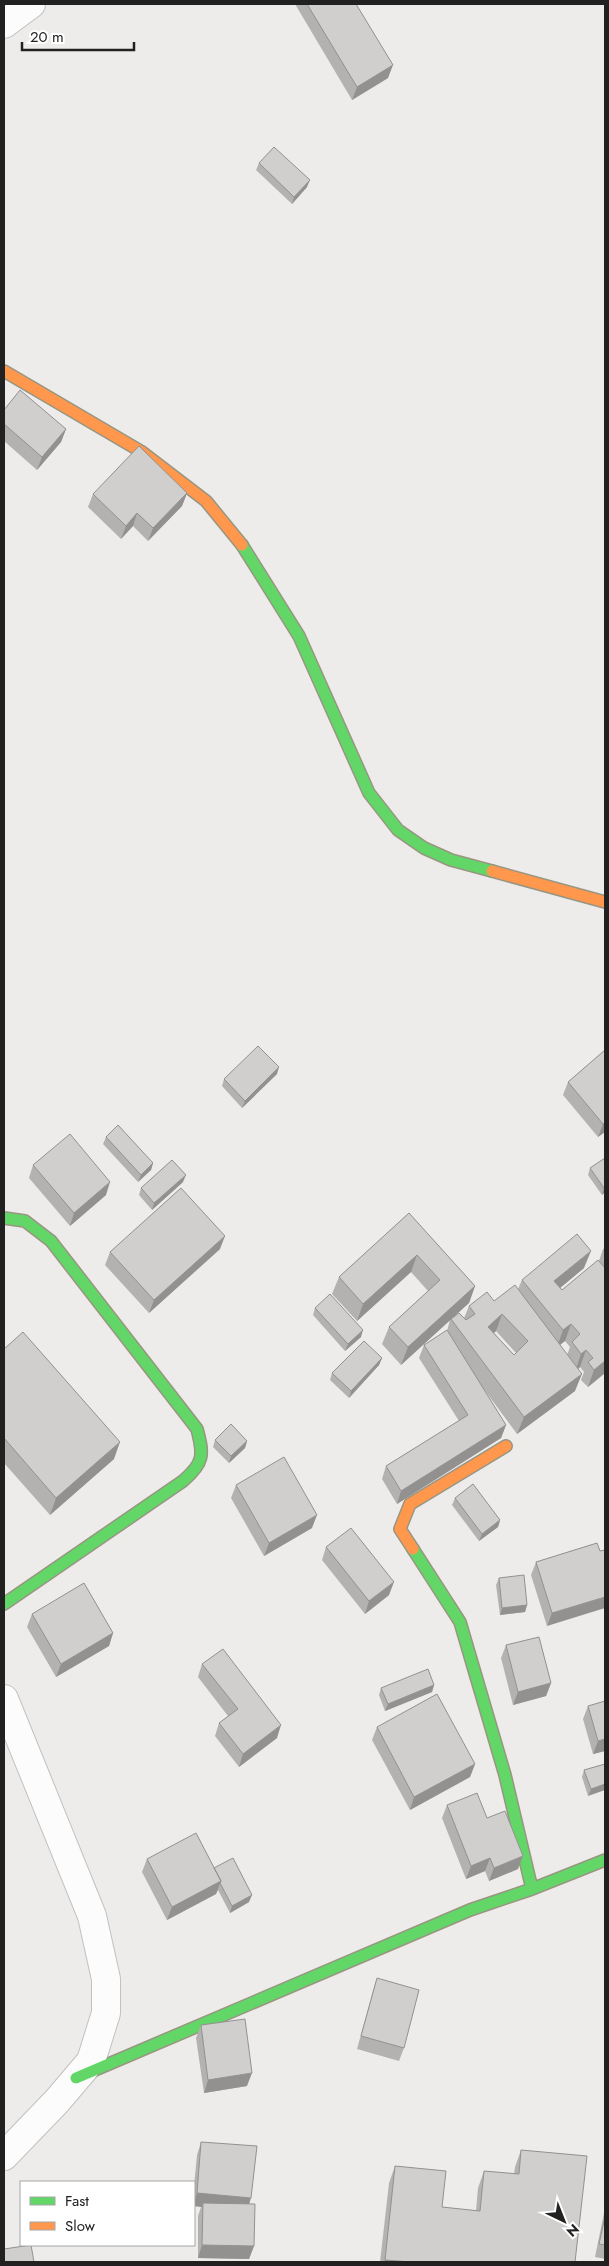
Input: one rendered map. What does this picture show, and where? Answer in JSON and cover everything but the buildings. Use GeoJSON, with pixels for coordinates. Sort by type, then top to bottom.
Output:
{"type":"FeatureCollection","features":[{"type":"Feature","properties":{"kind":"street"},"geometry":{"type":"LineString","coordinates":[[4,24],[31,4]]}},
{"type":"Feature","properties":{"kind":"street"},"geometry":{"type":"LineString","coordinates":[[4,371],[142,452],[206,501],[248,552],[299,636],[369,793],[398,830],[424,848],[451,860],[605,902]]}},
{"type":"Feature","properties":{"kind":"street"},"geometry":{"type":"LineString","coordinates":[[4,1218],[17,1217],[32,1223],[51,1241],[197,1429],[203,1450],[199,1468],[183,1482],[4,1604]]}},
{"type":"Feature","properties":{"kind":"street"},"geometry":{"type":"LineString","coordinates":[[506,1446],[410,1504],[400,1529],[460,1622],[505,1775],[532,1889]]}},
{"type":"Feature","properties":{"kind":"street"},"geometry":{"type":"LineString","coordinates":[[4,1699],[92,1916],[106,1979],[106,2013],[91,2061],[4,2156]]}},
{"type":"Feature","properties":{"kind":"street"},"geometry":{"type":"LineString","coordinates":[[76,2078],[470,1910],[532,1889],[605,1860]]}},
{"type":"Feature","properties":{"kind":"traffic: fast"},"geometry":{"type":"LineString","coordinates":[[242,545],[299,636],[369,793],[398,830],[424,848],[451,860],[492,871]]}},
{"type":"Feature","properties":{"kind":"traffic: fast"},"geometry":{"type":"LineString","coordinates":[[4,1218],[25,1221],[51,1241],[197,1429],[201,1446],[199,1463],[183,1481],[4,1604]]}},
{"type":"Feature","properties":{"kind":"traffic: fast"},"geometry":{"type":"LineString","coordinates":[[413,1549],[460,1622],[505,1775],[532,1889]]}},
{"type":"Feature","properties":{"kind":"traffic: fast"},"geometry":{"type":"LineString","coordinates":[[76,2078],[470,1910],[532,1889],[605,1860]]}},
{"type":"Feature","properties":{"kind":"traffic: slow"},"geometry":{"type":"LineString","coordinates":[[4,371],[142,452],[206,501],[242,545]]}},
{"type":"Feature","properties":{"kind":"traffic: slow"},"geometry":{"type":"LineString","coordinates":[[492,871],[605,902]]}},
{"type":"Feature","properties":{"kind":"traffic: slow"},"geometry":{"type":"LineString","coordinates":[[413,1549],[400,1529],[410,1504],[506,1446]]}}]}
